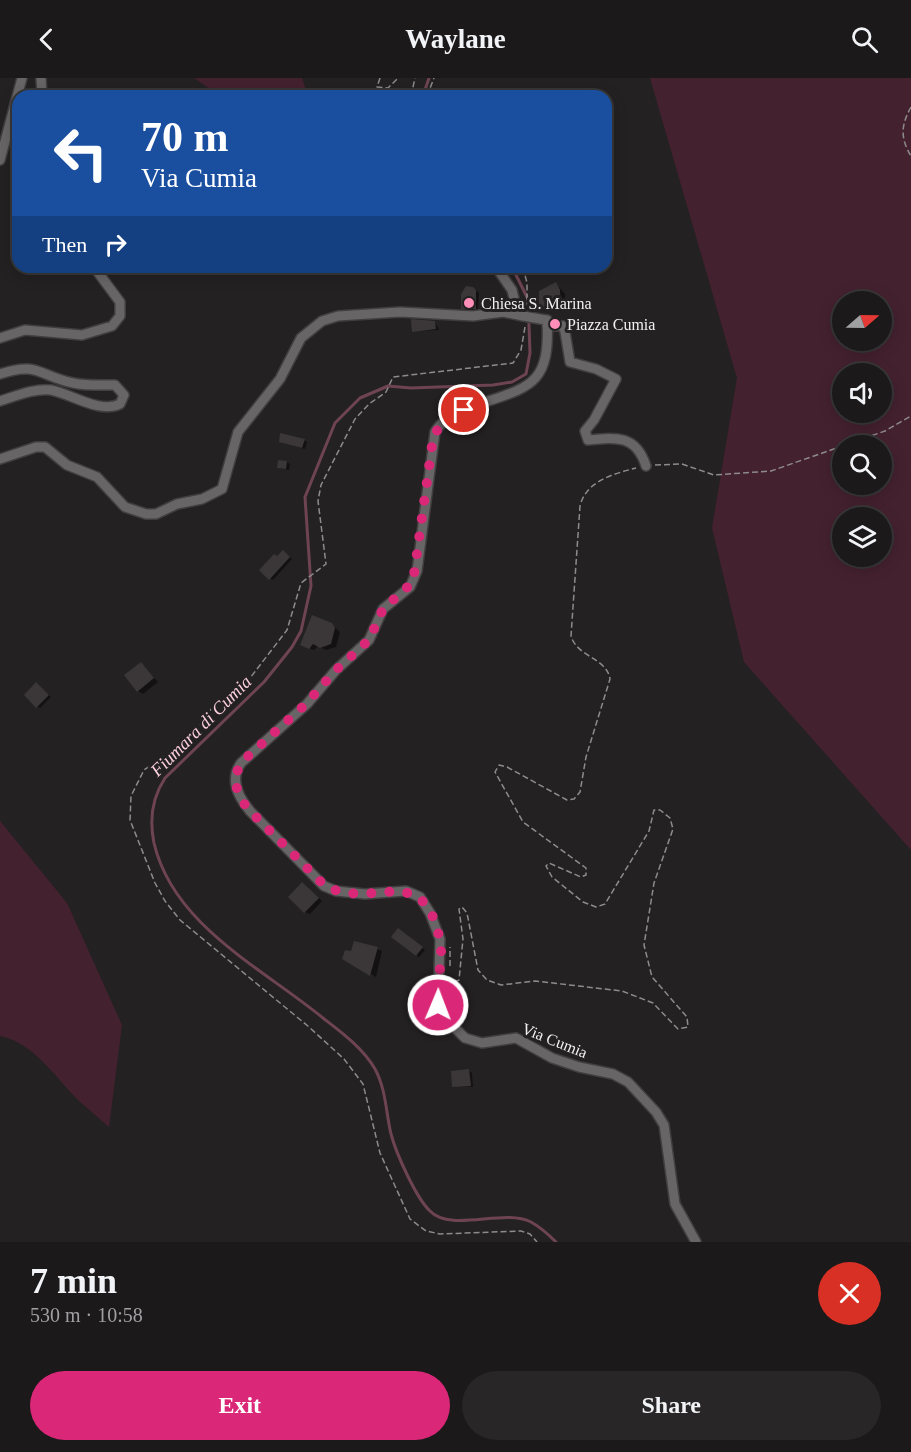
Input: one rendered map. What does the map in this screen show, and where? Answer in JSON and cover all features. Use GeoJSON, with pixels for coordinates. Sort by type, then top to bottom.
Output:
{"type":"FeatureCollection","features":[{"type":"Feature","properties":{"kind":"street"},"geometry":{"type":"LineString","coordinates":[[0,160],[12,115]]}},
{"type":"Feature","properties":{"kind":"street"},"geometry":{"type":"LineString","coordinates":[[0,338],[25,330],[82,335],[112,326],[120,315],[120,302],[98,273]]}},
{"type":"Feature","properties":{"kind":"street"},"geometry":{"type":"LineString","coordinates":[[500,273],[512,290],[522,319]]}},
{"type":"Feature","properties":{"kind":"street"},"geometry":{"type":"LineString","coordinates":[[0,459],[36,447],[45,447],[67,465],[97,477],[125,507],[140,513],[156,514],[177,504],[202,500],[222,489],[238,432],[280,379],[301,338],[322,321],[338,316],[400,312],[473,316],[503,312],[522,319],[564,326],[570,362],[596,369],[616,380],[594,420],[585,431],[588,440],[622,439],[642,453],[646,466]]}},
{"type":"Feature","properties":{"kind":"street","name":"Via Cumia"},"geometry":{"type":"LineString","coordinates":[[543,322],[546,359],[534,381],[519,390],[451,416],[435,432],[417,571],[410,587],[383,609],[369,640],[341,665],[302,709],[241,764],[236,772],[236,784],[240,797],[250,811],[324,885],[336,891],[365,894],[406,891],[420,897],[430,913],[440,939],[438,1005],[443,1015],[465,1038],[477,1043],[516,1038],[552,1058],[579,1067],[613,1074],[628,1082],[662,1120],[675,1204],[696,1242]]}},
{"type":"Feature","properties":{"kind":"street"},"geometry":{"type":"LineString","coordinates":[[0,374],[18,368],[32,368],[63,381],[86,385],[116,385],[123,390],[123,400],[111,407],[51,390],[30,391],[0,402]]}},
{"type":"Feature","properties":{"kind":"path"},"geometry":{"type":"LineString","coordinates":[[380,78],[377,87],[388,88],[398,78]]}},
{"type":"Feature","properties":{"kind":"path"},"geometry":{"type":"LineString","coordinates":[[911,107],[903,126],[902,135],[911,156]]}},
{"type":"Feature","properties":{"kind":"path"},"geometry":{"type":"LineString","coordinates":[[524,273],[527,283],[526,306]]}},
{"type":"Feature","properties":{"kind":"path"},"geometry":{"type":"LineString","coordinates":[[522,319],[521,350],[513,363],[393,377],[384,395],[360,412],[319,490],[326,564],[301,583],[287,630],[247,682],[212,708],[189,740],[144,770],[133,789],[130,812],[133,829],[155,883],[170,908],[188,927],[240,968],[344,1059],[363,1084],[380,1153],[411,1219],[426,1231],[440,1234],[520,1231],[530,1234],[537,1242]]}},
{"type":"Feature","properties":{"kind":"path"},"geometry":{"type":"LineString","coordinates":[[450,945],[449,978],[454,984],[459,980],[463,946],[459,912],[462,907],[466,913],[478,970],[487,980],[501,985],[535,981],[622,991],[653,1003],[678,1029],[688,1027],[687,1017],[652,977],[645,954],[649,903],[673,829],[670,818],[660,810],[654,810],[649,831],[612,897],[600,906],[591,906],[552,877],[546,866],[549,863],[556,864],[580,877],[586,875],[586,868],[523,822],[495,768],[499,765],[507,766],[533,779],[563,799],[574,799],[580,792],[586,757],[610,679],[606,668],[580,652],[571,636],[580,506],[586,492],[598,482],[646,466],[682,464],[718,475],[771,471],[885,431],[911,416]]}},
{"type":"Feature","properties":{"kind":"shaded area"},"geometry":{"type":"Polygon","coordinates":[[[194,78],[302,78],[306,90],[211,90],[194,78]]]}},
{"type":"Feature","properties":{"kind":"shaded area"},"geometry":{"type":"Polygon","coordinates":[[[650,78],[911,78],[911,850],[744,662],[712,528],[737,378],[650,78]]]}},
{"type":"Feature","properties":{"kind":"shaded area"},"geometry":{"type":"Polygon","coordinates":[[[0,821],[67,903],[122,1025],[109,1127],[78,1100],[34,1053],[0,1036],[0,821]]]}},
{"type":"Feature","properties":{"kind":"building"},"geometry":{"type":"Polygon","coordinates":[[[556,282],[560,290],[561,308],[539,309],[539,291],[556,282]]]}},
{"type":"Feature","properties":{"kind":"building","name":"Chiesa S. Marina"},"geometry":{"type":"Polygon","coordinates":[[[466,286],[476,290],[476,309],[461,309],[461,294],[466,286]]]}},
{"type":"Feature","properties":{"kind":"building"},"geometry":{"type":"Polygon","coordinates":[[[411,319],[435,321],[436,329],[412,332],[411,319]]]}},
{"type":"Feature","properties":{"kind":"building"},"geometry":{"type":"Polygon","coordinates":[[[280,433],[305,439],[302,448],[279,442],[280,433]]]}},
{"type":"Feature","properties":{"kind":"building"},"geometry":{"type":"Polygon","coordinates":[[[278,460],[287,461],[286,469],[277,468],[278,460]]]}},
{"type":"Feature","properties":{"kind":"building"},"geometry":{"type":"Polygon","coordinates":[[[283,550],[290,557],[269,580],[259,570],[274,554],[277,556],[283,550]]]}},
{"type":"Feature","properties":{"kind":"building"},"geometry":{"type":"Polygon","coordinates":[[[312,615],[332,623],[335,628],[331,644],[320,648],[313,644],[309,649],[300,645],[312,615]]]}},
{"type":"Feature","properties":{"kind":"building"},"geometry":{"type":"Polygon","coordinates":[[[141,662],[154,678],[137,692],[124,675],[141,662]]]}},
{"type":"Feature","properties":{"kind":"building"},"geometry":{"type":"Polygon","coordinates":[[[36,682],[49,695],[36,708],[24,695],[36,682]]]}},
{"type":"Feature","properties":{"kind":"building"},"geometry":{"type":"Polygon","coordinates":[[[302,882],[319,898],[304,913],[288,897],[302,882]]]}},
{"type":"Feature","properties":{"kind":"building"},"geometry":{"type":"Polygon","coordinates":[[[398,928],[423,947],[416,956],[391,937],[398,928]]]}},
{"type":"Feature","properties":{"kind":"building"},"geometry":{"type":"Polygon","coordinates":[[[354,941],[378,947],[370,976],[342,959],[345,950],[351,951],[354,941]]]}},
{"type":"Feature","properties":{"kind":"building"},"geometry":{"type":"Polygon","coordinates":[[[469,1069],[471,1086],[452,1087],[451,1071],[469,1069]]]}},
{"type":"Feature","properties":{"kind":"waterway","name":"Fiumara di Cumia"},"geometry":{"type":"LineString","coordinates":[[425,90],[429,78]]}},
{"type":"Feature","properties":{"kind":"waterway","name":"Fiumara di Cumia"},"geometry":{"type":"LineString","coordinates":[[515,273],[528,299],[530,353],[526,374],[512,382],[493,385],[411,388],[388,386],[360,398],[335,423],[305,497],[311,586],[301,631],[292,647],[264,682],[165,778],[154,801],[152,826],[154,843],[164,872],[180,898],[200,921],[248,962],[344,1035],[370,1061],[381,1085],[397,1152],[413,1186],[430,1211],[439,1217],[451,1220],[520,1218],[531,1222],[556,1242]]}},
{"type":"Feature","properties":{"kind":"place","name":"Chiesa S. Marina"},"geometry":{"type":"Point","coordinates":[469,303]}},
{"type":"Feature","properties":{"kind":"place","name":"Piazza Cumia"},"geometry":{"type":"Point","coordinates":[555,324]}},
{"type":"Feature","properties":{"kind":"route"},"geometry":{"type":"LineString","coordinates":[[438,1005],[440,939],[430,913],[420,897],[406,891],[365,894],[330,889],[290,853],[244,805],[237,790],[235,778],[238,768],[245,759],[306,704],[336,670],[369,640],[383,609],[410,587],[417,571],[433,438],[441,423],[464,410]]}}]}
